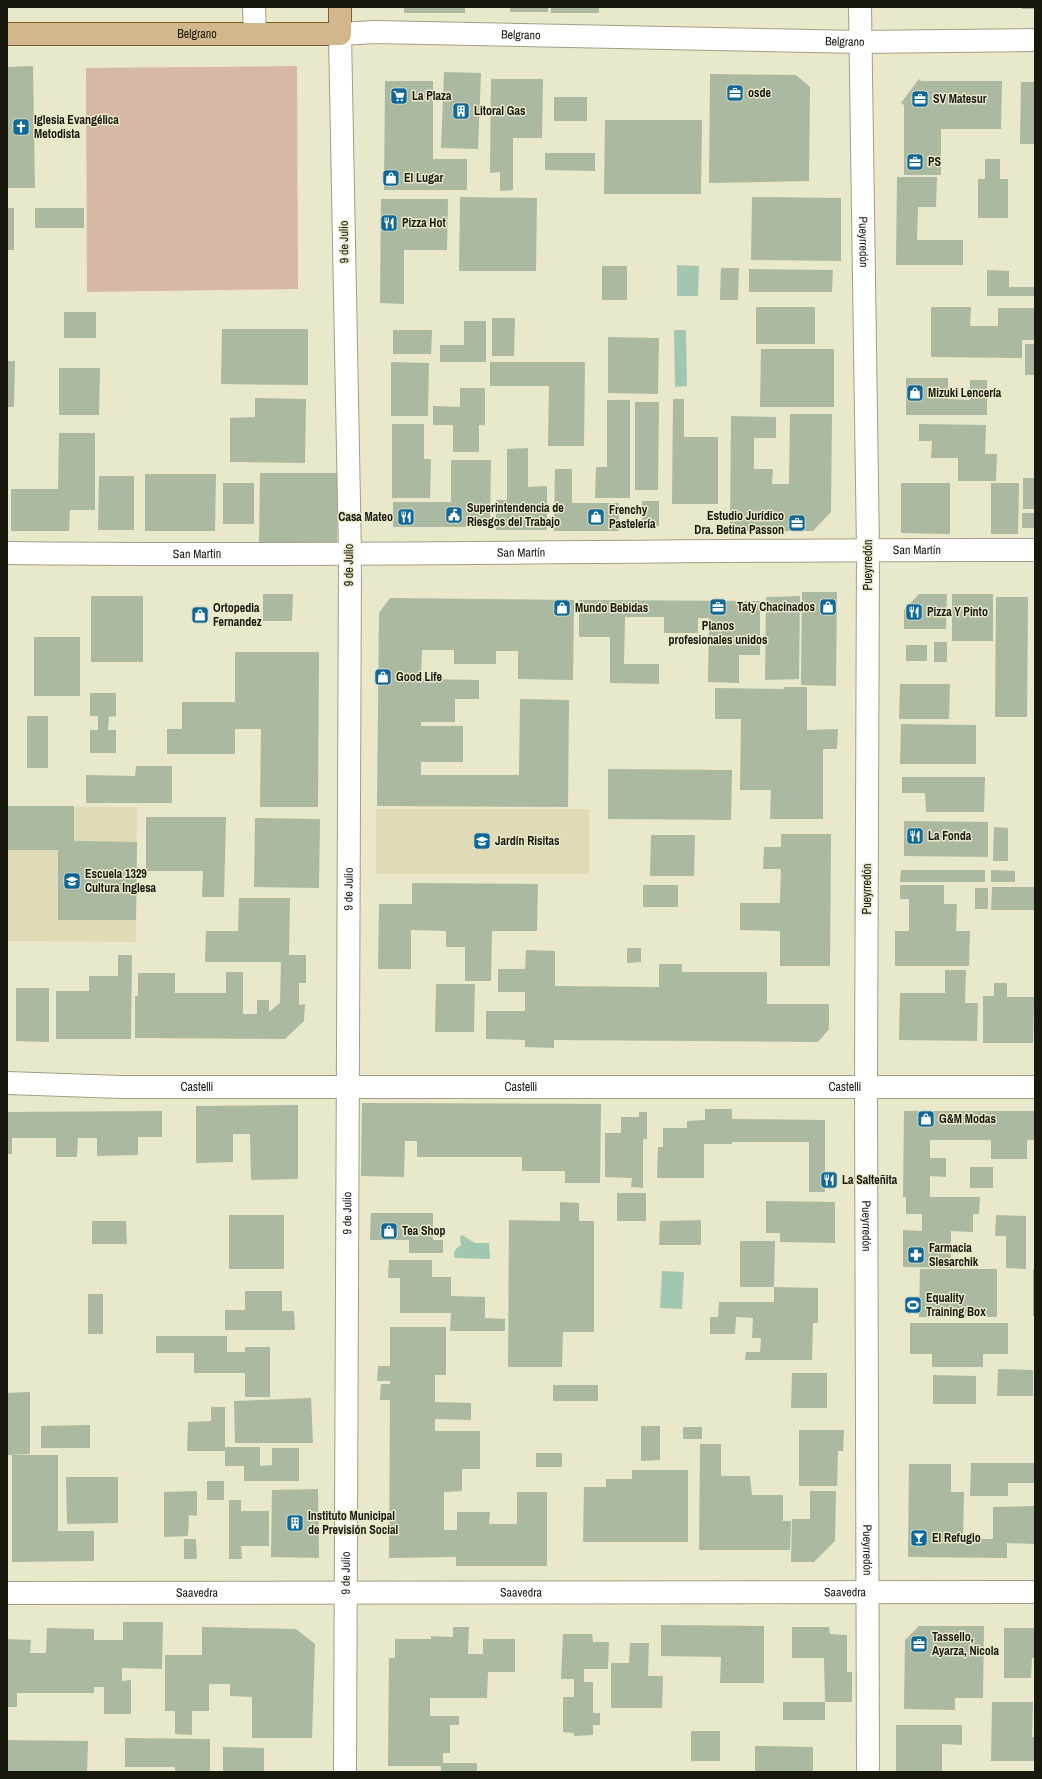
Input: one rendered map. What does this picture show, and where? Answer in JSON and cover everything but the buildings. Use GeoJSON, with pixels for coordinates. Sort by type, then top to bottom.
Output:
{"type":"FeatureCollection","features":[{"type":"Feature","properties":{"kind":"main road","name":"9 de Julio"},"geometry":{"type":"LineString","coordinates":[[340,7],[340,34]]}},
{"type":"Feature","properties":{"kind":"main road","name":"Belgrano"},"geometry":{"type":"LineString","coordinates":[[7,34],[340,34]]}},
{"type":"Feature","properties":{"kind":"street"},"geometry":{"type":"LineString","coordinates":[[254,7],[255,34]]}},
{"type":"Feature","properties":{"kind":"street","name":"Pueyrredón"},"geometry":{"type":"LineString","coordinates":[[860,7],[868,550],[866,1087],[868,1772]]}},
{"type":"Feature","properties":{"kind":"street","name":"Belgrano"},"geometry":{"type":"LineString","coordinates":[[340,34],[383,33],[860,42],[1035,40]]}},
{"type":"Feature","properties":{"kind":"street","name":"9 de Julio"},"geometry":{"type":"LineString","coordinates":[[340,34],[350,555],[345,1772]]}},
{"type":"Feature","properties":{"kind":"street","name":"San Martín"},"geometry":{"type":"LineString","coordinates":[[7,553],[350,555],[868,550],[1035,550]]}},
{"type":"Feature","properties":{"kind":"street","name":"Castelli"},"geometry":{"type":"LineString","coordinates":[[7,1083],[121,1087],[1035,1087]]}},
{"type":"Feature","properties":{"kind":"street","name":"Saavedra"},"geometry":{"type":"LineString","coordinates":[[7,1593],[1035,1592]]}},
{"type":"Feature","properties":{"kind":"shaded area"},"geometry":{"type":"Polygon","coordinates":[[[297,66],[298,289],[87,292],[86,68],[297,66]]]}},
{"type":"Feature","properties":{"kind":"shaded area"},"geometry":{"type":"Polygon","coordinates":[[[677,265],[699,266],[698,296],[677,296],[677,265]]]}},
{"type":"Feature","properties":{"kind":"shaded area"},"geometry":{"type":"Polygon","coordinates":[[[674,330],[686,330],[687,386],[675,387],[674,330]]]}},
{"type":"Feature","properties":{"kind":"shaded area","name":"Escuela 1329 Cultura Inglesa"},"geometry":{"type":"Polygon","coordinates":[[[7,806],[137,807],[136,942],[7,941],[7,806]]]}},
{"type":"Feature","properties":{"kind":"shaded area","name":"Jardín Risitas"},"geometry":{"type":"Polygon","coordinates":[[[376,809],[589,809],[589,874],[376,874],[376,809]]]}},
{"type":"Feature","properties":{"kind":"shaded area"},"geometry":{"type":"Polygon","coordinates":[[[462,1235],[475,1243],[489,1243],[490,1259],[455,1258],[454,1252],[461,1245],[460,1237],[462,1235]]]}},
{"type":"Feature","properties":{"kind":"shaded area"},"geometry":{"type":"Polygon","coordinates":[[[662,1271],[684,1272],[682,1309],[660,1308],[662,1271]]]}},
{"type":"Feature","properties":{"kind":"place","name":"osde"},"geometry":{"type":"Point","coordinates":[735,93]}},
{"type":"Feature","properties":{"kind":"place","name":"La Plaza"},"geometry":{"type":"Point","coordinates":[399,96]}},
{"type":"Feature","properties":{"kind":"place","name":"SV Matesur"},"geometry":{"type":"Point","coordinates":[920,99]}},
{"type":"Feature","properties":{"kind":"place","name":"Litoral Gas"},"geometry":{"type":"Point","coordinates":[461,111]}},
{"type":"Feature","properties":{"kind":"place","name":"Iglesia Evangélica Metodista"},"geometry":{"type":"Point","coordinates":[21,127]}},
{"type":"Feature","properties":{"kind":"place","name":"PS"},"geometry":{"type":"Point","coordinates":[915,162]}},
{"type":"Feature","properties":{"kind":"place","name":"El Lugar"},"geometry":{"type":"Point","coordinates":[391,178]}},
{"type":"Feature","properties":{"kind":"place","name":"Pizza Hot"},"geometry":{"type":"Point","coordinates":[389,223]}},
{"type":"Feature","properties":{"kind":"place","name":"Mizuki Lencería"},"geometry":{"type":"Point","coordinates":[915,393]}},
{"type":"Feature","properties":{"kind":"place","name":"Superintendencia de Riesgos del Trabajo"},"geometry":{"type":"Point","coordinates":[454,515]}},
{"type":"Feature","properties":{"kind":"place","name":"Casa Mateo"},"geometry":{"type":"Point","coordinates":[406,517]}},
{"type":"Feature","properties":{"kind":"place","name":"Frenchy Pastelería"},"geometry":{"type":"Point","coordinates":[596,517]}},
{"type":"Feature","properties":{"kind":"place","name":"Estudio Jurídico Dra. Betina Passon"},"geometry":{"type":"Point","coordinates":[797,523]}},
{"type":"Feature","properties":{"kind":"place","name":"Planos profesionales unidos"},"geometry":{"type":"Point","coordinates":[718,607]}},
{"type":"Feature","properties":{"kind":"place","name":"Taty Chacinados"},"geometry":{"type":"Point","coordinates":[828,607]}},
{"type":"Feature","properties":{"kind":"place","name":"Mundo Bebidas"},"geometry":{"type":"Point","coordinates":[562,608]}},
{"type":"Feature","properties":{"kind":"place","name":"Pizza Y Pinto"},"geometry":{"type":"Point","coordinates":[914,612]}},
{"type":"Feature","properties":{"kind":"place","name":"Ortopedia Fernandez"},"geometry":{"type":"Point","coordinates":[200,615]}},
{"type":"Feature","properties":{"kind":"place","name":"Good Life"},"geometry":{"type":"Point","coordinates":[383,677]}},
{"type":"Feature","properties":{"kind":"place","name":"La Fonda"},"geometry":{"type":"Point","coordinates":[915,836]}},
{"type":"Feature","properties":{"kind":"place","name":"Jardín Risitas"},"geometry":{"type":"Point","coordinates":[482,841]}},
{"type":"Feature","properties":{"kind":"place","name":"Escuela 1329 Cultura Inglesa"},"geometry":{"type":"Point","coordinates":[72,881]}},
{"type":"Feature","properties":{"kind":"place","name":"G&M Modas"},"geometry":{"type":"Point","coordinates":[926,1119]}},
{"type":"Feature","properties":{"kind":"place","name":"La Salteñita"},"geometry":{"type":"Point","coordinates":[829,1180]}},
{"type":"Feature","properties":{"kind":"place","name":"Tea Shop"},"geometry":{"type":"Point","coordinates":[389,1231]}},
{"type":"Feature","properties":{"kind":"place","name":"Farmacia Slesarchik"},"geometry":{"type":"Point","coordinates":[916,1255]}},
{"type":"Feature","properties":{"kind":"place","name":"Equality Training Box"},"geometry":{"type":"Point","coordinates":[913,1305]}},
{"type":"Feature","properties":{"kind":"place","name":"Instituto Municipal de Previsión Social"},"geometry":{"type":"Point","coordinates":[295,1523]}},
{"type":"Feature","properties":{"kind":"place","name":"El Refugio"},"geometry":{"type":"Point","coordinates":[919,1538]}},
{"type":"Feature","properties":{"kind":"place","name":"Tassello, Ayarza, Nicola"},"geometry":{"type":"Point","coordinates":[919,1644]}}]}
